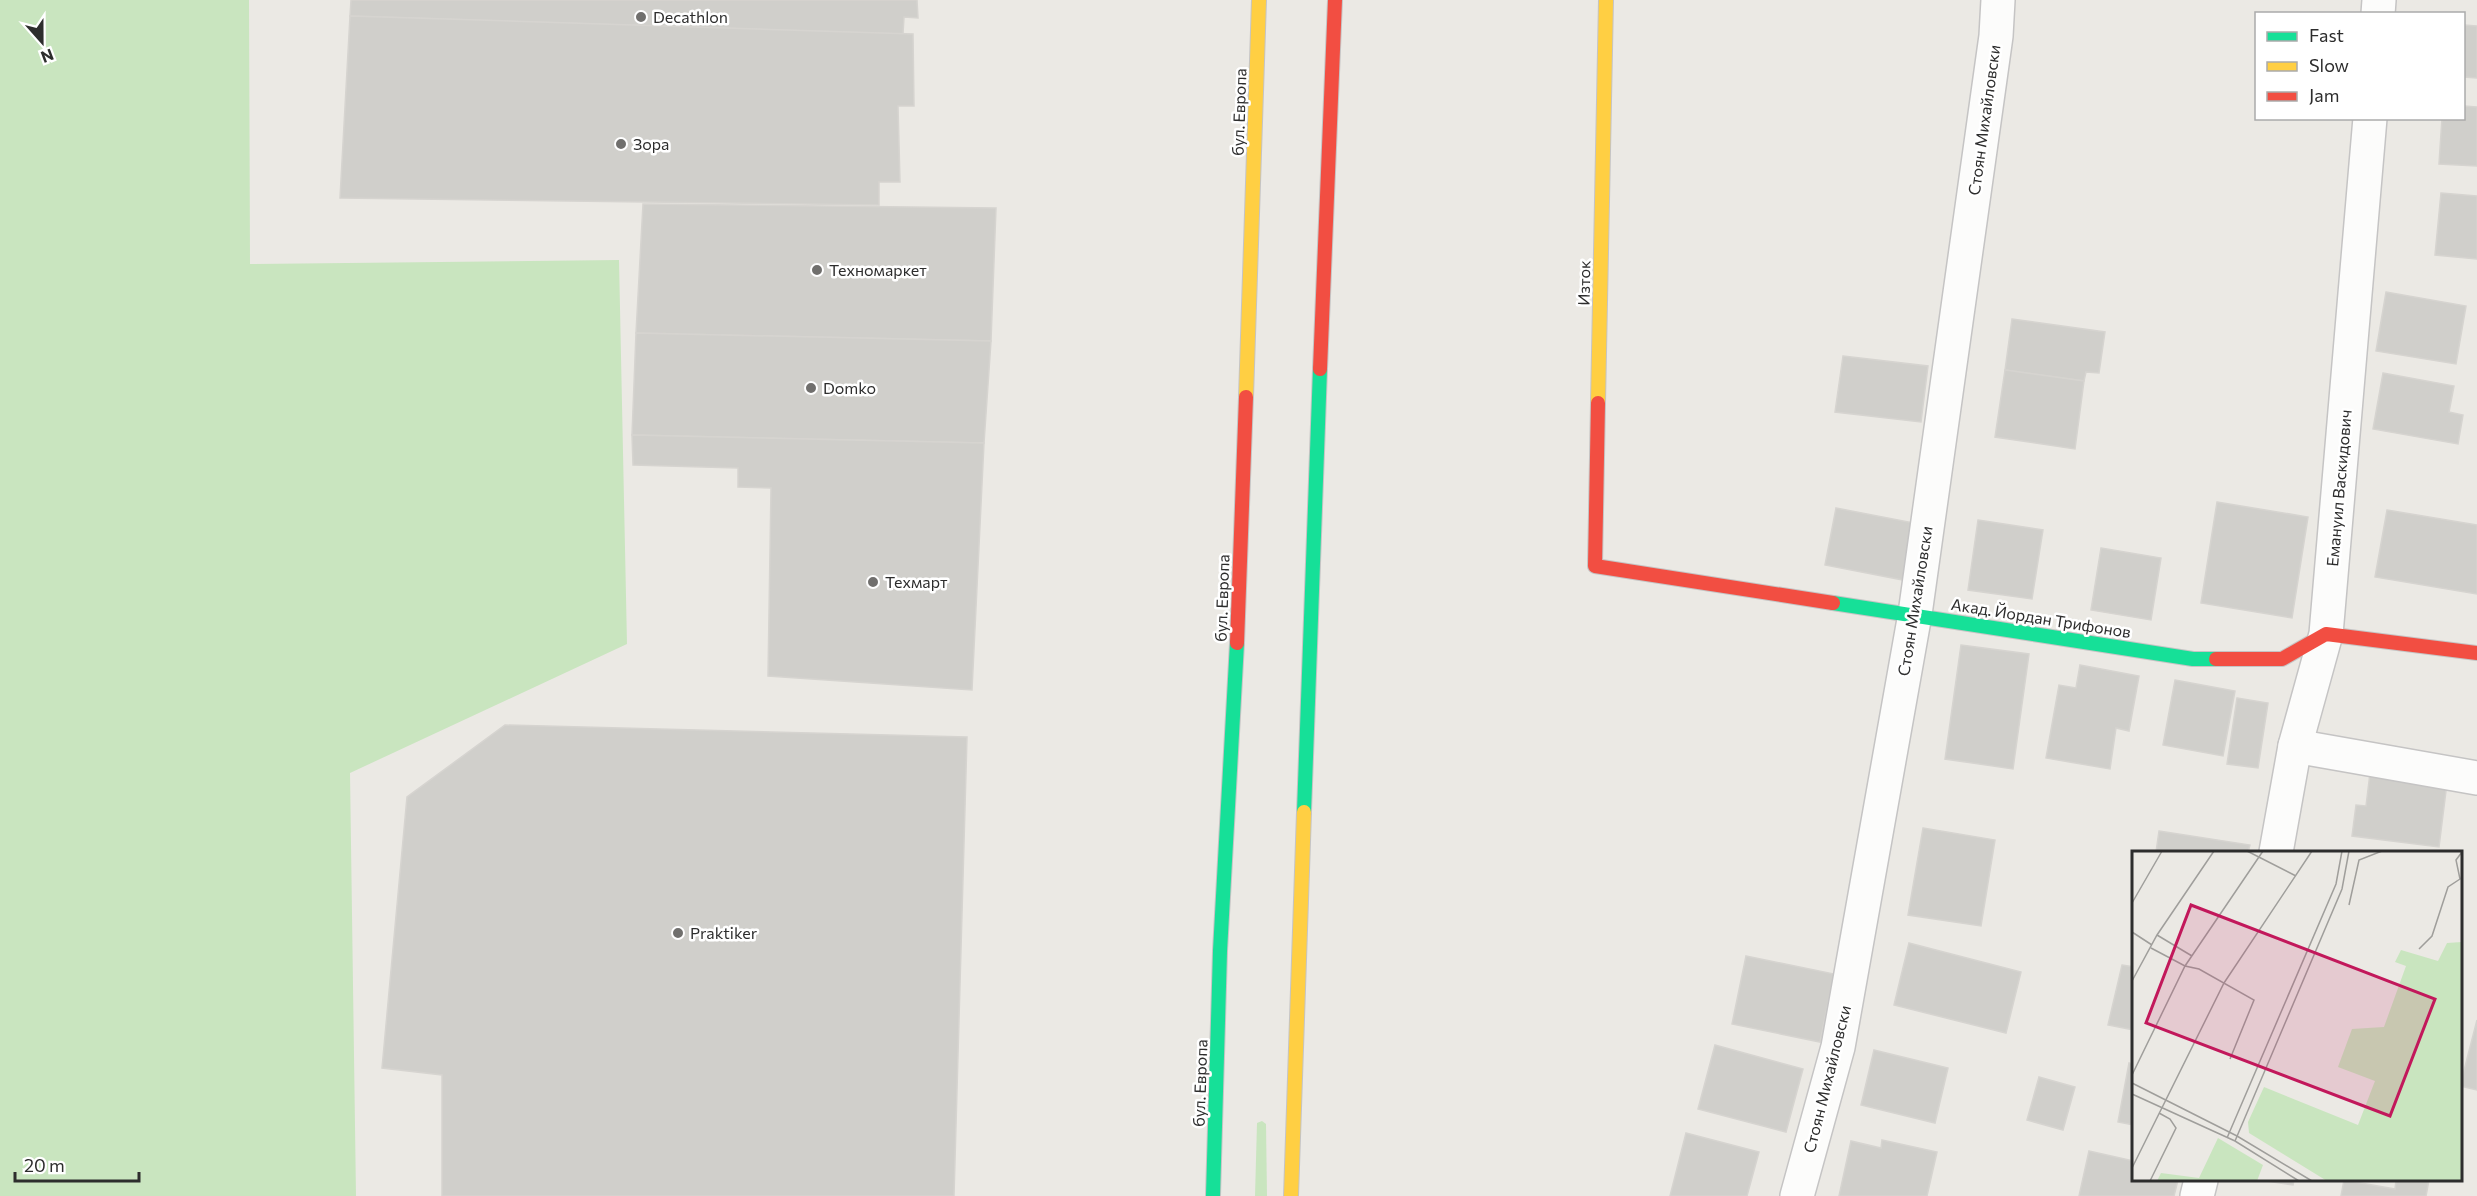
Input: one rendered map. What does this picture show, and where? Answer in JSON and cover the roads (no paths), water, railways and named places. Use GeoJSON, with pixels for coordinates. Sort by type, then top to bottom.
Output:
{"type":"FeatureCollection","features":[{"type":"Feature","properties":{"kind":"street","name":"бул. Европа"},"geometry":{"type":"LineString","coordinates":[[1213,1196],[1220,951],[1235,707],[1259,0]]}},
{"type":"Feature","properties":{"kind":"street"},"geometry":{"type":"LineString","coordinates":[[1292,1196],[1306,722],[1335,0]]}},
{"type":"Feature","properties":{"kind":"street","name":"Изток"},"geometry":{"type":"LineString","coordinates":[[1595,566],[1606,0]]}},
{"type":"Feature","properties":{"kind":"street","name":"Стоян Михайловски"},"geometry":{"type":"LineString","coordinates":[[1797,1196],[1838,1047],[1915,614],[1996,36],[1998,0]]}},
{"type":"Feature","properties":{"kind":"street","name":"Емануил Васкидович"},"geometry":{"type":"LineString","coordinates":[[2276,851],[2295,746],[2326,634],[2370,120]]}},
{"type":"Feature","properties":{"kind":"street","name":"Акад. Йордан Трифонов"},"geometry":{"type":"LineString","coordinates":[[1595,566],[2193,659],[2282,658],[2326,634]]}},
{"type":"Feature","properties":{"kind":"street"},"geometry":{"type":"LineString","coordinates":[[2326,634],[2477,653]]}},
{"type":"Feature","properties":{"kind":"street"},"geometry":{"type":"LineString","coordinates":[[2295,746],[2477,778]]}},
{"type":"Feature","properties":{"kind":"street"},"geometry":{"type":"LineString","coordinates":[[2197,1196],[2201,1181]]}},
{"type":"Feature","properties":{"kind":"place","name":"Decathlon"},"geometry":{"type":"Point","coordinates":[641,17]}},
{"type":"Feature","properties":{"kind":"place","name":"Зора"},"geometry":{"type":"Point","coordinates":[621,144]}},
{"type":"Feature","properties":{"kind":"place","name":"Техномаркет"},"geometry":{"type":"Point","coordinates":[817,270]}},
{"type":"Feature","properties":{"kind":"place","name":"Domko"},"geometry":{"type":"Point","coordinates":[811,388]}},
{"type":"Feature","properties":{"kind":"place","name":"Техмарт"},"geometry":{"type":"Point","coordinates":[873,582]}},
{"type":"Feature","properties":{"kind":"place","name":"Praktiker"},"geometry":{"type":"Point","coordinates":[678,933]}}]}
